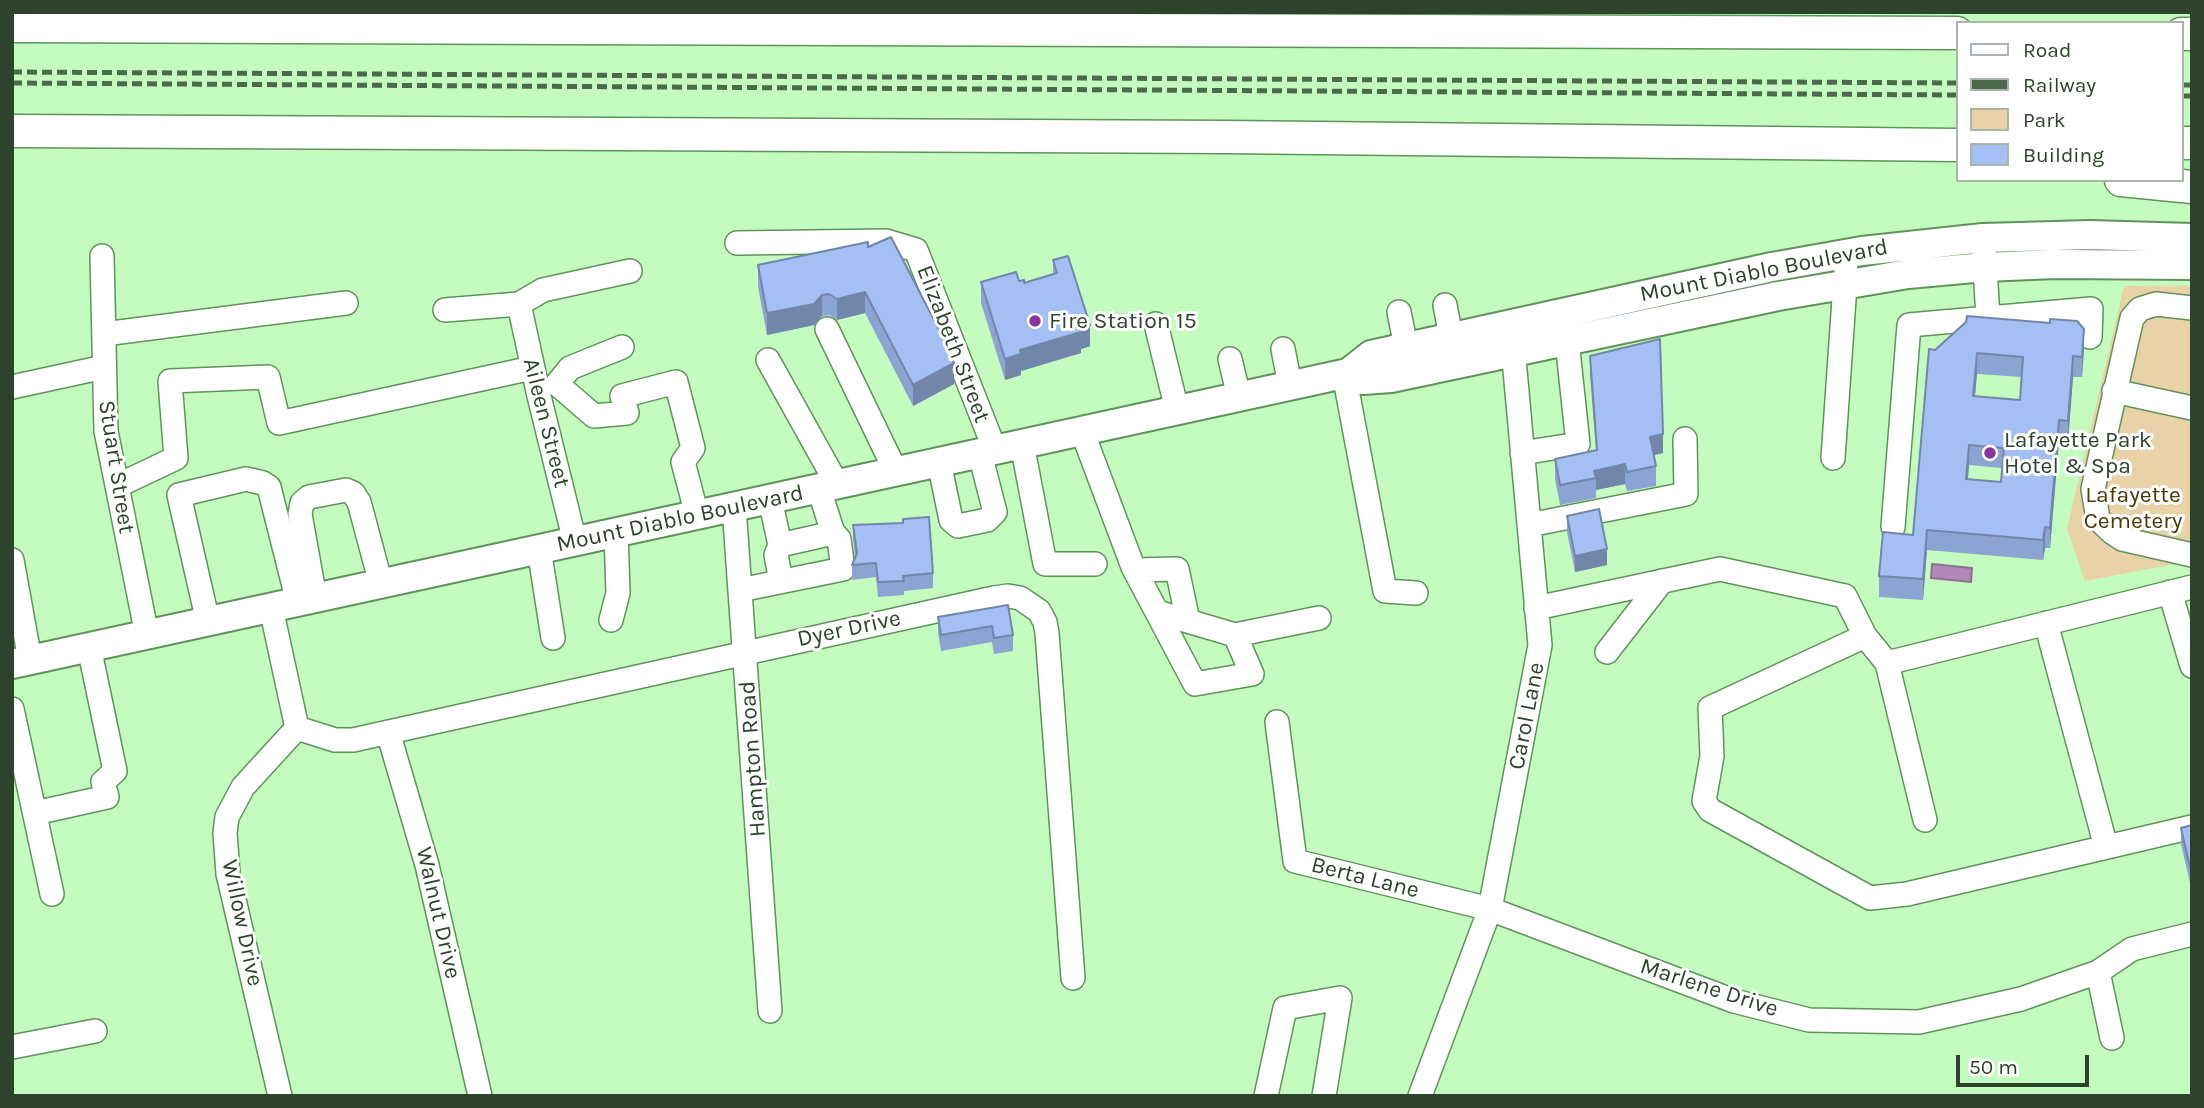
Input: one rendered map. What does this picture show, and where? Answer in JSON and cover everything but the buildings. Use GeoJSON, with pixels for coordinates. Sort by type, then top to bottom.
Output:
{"type":"FeatureCollection","features":[{"type":"Feature","properties":{"kind":"highway"},"geometry":{"type":"LineString","coordinates":[[12,26],[1955,33]]}},
{"type":"Feature","properties":{"kind":"highway"},"geometry":{"type":"LineString","coordinates":[[12,131],[1226,137],[1953,146]]}},
{"type":"Feature","properties":{"kind":"highway"},"geometry":{"type":"LineString","coordinates":[[2141,182],[2192,187]]}},
{"type":"Feature","properties":{"kind":"main road","name":"Mount Diablo Boulevard"},"geometry":{"type":"LineString","coordinates":[[21,662],[1290,386],[1346,373],[1371,355],[1710,279],[1846,253],[1983,238],[2090,235],[2192,238]]}},
{"type":"Feature","properties":{"kind":"main road","name":"Mount Diablo Boulevard"},"geometry":{"type":"LineString","coordinates":[[1346,373],[1363,380],[1391,378],[1846,284],[1908,274],[1985,267],[2192,265]]}},
{"type":"Feature","properties":{"kind":"street"},"geometry":{"type":"LineString","coordinates":[[1983,238],[1988,318]]}},
{"type":"Feature","properties":{"kind":"street","name":"Elizabeth Street"},"geometry":{"type":"LineString","coordinates":[[737,243],[886,241],[916,250],[988,452]]}},
{"type":"Feature","properties":{"kind":"street"},"geometry":{"type":"LineString","coordinates":[[1833,458],[1846,253]]}},
{"type":"Feature","properties":{"kind":"street","name":"Stuart Street"},"geometry":{"type":"LineString","coordinates":[[102,256],[106,431],[147,635]]}},
{"type":"Feature","properties":{"kind":"street"},"geometry":{"type":"LineString","coordinates":[[445,310],[519,304],[543,290],[630,271]]}},
{"type":"Feature","properties":{"kind":"street"},"geometry":{"type":"LineString","coordinates":[[104,334],[346,303]]}},
{"type":"Feature","properties":{"kind":"street","name":"Aileen Street"},"geometry":{"type":"LineString","coordinates":[[519,304],[575,542]]}},
{"type":"Feature","properties":{"kind":"street"},"geometry":{"type":"LineString","coordinates":[[2192,308],[2156,304],[2146,306],[2135,313],[2130,323],[2094,477],[2094,500],[2098,519],[2113,533],[2122,539],[2192,555]]}},
{"type":"Feature","properties":{"kind":"street"},"geometry":{"type":"LineString","coordinates":[[1445,305],[1451,337]]}},
{"type":"Feature","properties":{"kind":"street"},"geometry":{"type":"LineString","coordinates":[[1893,527],[1909,325],[2091,309],[2090,337]]}},
{"type":"Feature","properties":{"kind":"street"},"geometry":{"type":"LineString","coordinates":[[1399,312],[1406,347]]}},
{"type":"Feature","properties":{"kind":"street","name":"Carol Lane"},"geometry":{"type":"LineString","coordinates":[[1420,1096],[1490,909],[1540,645],[1511,323]]}},
{"type":"Feature","properties":{"kind":"street"},"geometry":{"type":"LineString","coordinates":[[1156,324],[1177,410]]}},
{"type":"Feature","properties":{"kind":"street"},"geometry":{"type":"LineString","coordinates":[[827,329],[896,472]]}},
{"type":"Feature","properties":{"kind":"street"},"geometry":{"type":"LineString","coordinates":[[1522,453],[1578,444],[1567,341]]}},
{"type":"Feature","properties":{"kind":"street"},"geometry":{"type":"LineString","coordinates":[[622,347],[570,368],[557,384],[594,416],[627,412],[622,396],[676,382],[693,448],[684,462],[697,515]]}},
{"type":"Feature","properties":{"kind":"street"},"geometry":{"type":"LineString","coordinates":[[1283,349],[1290,386]]}},
{"type":"Feature","properties":{"kind":"street"},"geometry":{"type":"LineString","coordinates":[[1230,359],[1239,397]]}},
{"type":"Feature","properties":{"kind":"street"},"geometry":{"type":"LineString","coordinates":[[740,590],[844,569],[839,539],[833,533],[828,486],[768,360]]}},
{"type":"Feature","properties":{"kind":"street"},"geometry":{"type":"LineString","coordinates":[[12,387],[104,367]]}},
{"type":"Feature","properties":{"kind":"street"},"geometry":{"type":"LineString","coordinates":[[117,485],[176,458],[170,381],[268,377],[279,423],[532,368]]}},
{"type":"Feature","properties":{"kind":"street"},"geometry":{"type":"LineString","coordinates":[[1346,373],[1385,591],[1416,593]]}},
{"type":"Feature","properties":{"kind":"street"},"geometry":{"type":"LineString","coordinates":[[2114,391],[2192,408]]}},
{"type":"Feature","properties":{"kind":"street"},"geometry":{"type":"LineString","coordinates":[[1082,431],[1135,570],[1195,684],[1252,674],[1236,635]]}},
{"type":"Feature","properties":{"kind":"street"},"geometry":{"type":"LineString","coordinates":[[1529,525],[1686,494],[1685,439]]}},
{"type":"Feature","properties":{"kind":"street"},"geometry":{"type":"LineString","coordinates":[[1022,444],[1045,564],[1095,564]]}},
{"type":"Feature","properties":{"kind":"street"},"geometry":{"type":"LineString","coordinates":[[939,463],[950,520],[958,526],[987,520],[995,512],[988,452]]}},
{"type":"Feature","properties":{"kind":"street"},"geometry":{"type":"LineString","coordinates":[[208,622],[179,495],[246,480],[269,487],[307,600]]}},
{"type":"Feature","properties":{"kind":"street"},"geometry":{"type":"LineString","coordinates":[[307,600],[300,514],[302,503],[309,497],[346,489],[353,494],[359,502],[381,584]]}},
{"type":"Feature","properties":{"kind":"street"},"geometry":{"type":"LineString","coordinates":[[770,499],[780,545],[776,555],[781,581]]}},
{"type":"Feature","properties":{"kind":"street","name":"Hampton Road"},"geometry":{"type":"LineString","coordinates":[[734,507],[770,1011]]}},
{"type":"Feature","properties":{"kind":"street"},"geometry":{"type":"LineString","coordinates":[[611,620],[618,593],[617,533]]}},
{"type":"Feature","properties":{"kind":"street"},"geometry":{"type":"LineString","coordinates":[[780,545],[833,533]]}},
{"type":"Feature","properties":{"kind":"street"},"geometry":{"type":"LineString","coordinates":[[539,550],[553,638]]}},
{"type":"Feature","properties":{"kind":"street"},"geometry":{"type":"LineString","coordinates":[[12,560],[21,662]]}},
{"type":"Feature","properties":{"kind":"street"},"geometry":{"type":"LineString","coordinates":[[1135,570],[1177,569],[1188,621]]}},
{"type":"Feature","properties":{"kind":"street"},"geometry":{"type":"LineString","coordinates":[[1536,608],[1720,569],[1845,596],[1866,636],[1887,663],[1925,821]]}},
{"type":"Feature","properties":{"kind":"street"},"geometry":{"type":"LineString","coordinates":[[1607,652],[1662,582]]}},
{"type":"Feature","properties":{"kind":"street"},"geometry":{"type":"LineString","coordinates":[[1887,663],[2181,589],[2192,666]]}},
{"type":"Feature","properties":{"kind":"street","name":"Dyer Drive"},"geometry":{"type":"LineString","coordinates":[[297,729],[335,740],[353,740],[994,598],[1020,598],[1039,611],[1047,633],[1073,978]]}},
{"type":"Feature","properties":{"kind":"street"},"geometry":{"type":"LineString","coordinates":[[271,608],[297,729]]}},
{"type":"Feature","properties":{"kind":"street"},"geometry":{"type":"LineString","coordinates":[[1157,612],[1236,635],[1319,618]]}},
{"type":"Feature","properties":{"kind":"street"},"geometry":{"type":"LineString","coordinates":[[2046,623],[2106,848]]}},
{"type":"Feature","properties":{"kind":"street"},"geometry":{"type":"LineString","coordinates":[[1866,636],[1710,708],[1712,756],[1704,801],[1710,810],[1870,898],[1907,894],[2192,827]]}},
{"type":"Feature","properties":{"kind":"street"},"geometry":{"type":"LineString","coordinates":[[34,813],[107,797],[103,782],[115,771],[89,647]]}},
{"type":"Feature","properties":{"kind":"street"},"geometry":{"type":"LineString","coordinates":[[12,709],[52,894]]}},
{"type":"Feature","properties":{"kind":"street","name":"Berta Lane"},"geometry":{"type":"LineString","coordinates":[[1277,722],[1295,861],[1490,909]]}},
{"type":"Feature","properties":{"kind":"street","name":"Willow Drive"},"geometry":{"type":"LineString","coordinates":[[280,1096],[228,874],[225,834],[228,817],[243,787],[297,729]]}},
{"type":"Feature","properties":{"kind":"street","name":"Walnut Drive"},"geometry":{"type":"LineString","coordinates":[[388,732],[427,865],[480,1096]]}},
{"type":"Feature","properties":{"kind":"street","name":"Marlene Drive"},"geometry":{"type":"LineString","coordinates":[[1490,909],[1734,1001],[1809,1020],[1919,1022],[2021,999],[2098,972],[2132,950],[2192,934]]}},
{"type":"Feature","properties":{"kind":"street"},"geometry":{"type":"LineString","coordinates":[[2098,972],[2112,1038]]}},
{"type":"Feature","properties":{"kind":"street"},"geometry":{"type":"LineString","coordinates":[[1266,1096],[1285,1008],[1340,998],[1324,1096]]}},
{"type":"Feature","properties":{"kind":"street"},"geometry":{"type":"LineString","coordinates":[[12,1047],[95,1031]]}},
{"type":"Feature","properties":{"kind":"green space","name":"Lafayette Cemetery"},"geometry":{"type":"Polygon","coordinates":[[[2124,286],[2192,286],[2192,567],[2179,563],[2085,581],[2067,529],[2124,286]]]}},
{"type":"Feature","properties":{"kind":"shaded area"},"geometry":{"type":"Polygon","coordinates":[[[1932,564],[1972,568],[1971,582],[1931,578],[1932,564]]]}},
{"type":"Feature","properties":{"kind":"railway"},"geometry":{"type":"LineString","coordinates":[[12,72],[1955,83]]}},
{"type":"Feature","properties":{"kind":"railway"},"geometry":{"type":"LineString","coordinates":[[12,83],[1955,95]]}},
{"type":"Feature","properties":{"kind":"railway"},"geometry":{"type":"LineString","coordinates":[[2183,85],[2192,85]]}},
{"type":"Feature","properties":{"kind":"railway"},"geometry":{"type":"LineString","coordinates":[[2183,96],[2192,96]]}},
{"type":"Feature","properties":{"kind":"place","name":"Fire Station 15"},"geometry":{"type":"Point","coordinates":[1035,321]}},
{"type":"Feature","properties":{"kind":"place","name":"Lafayette Park Hotel & Spa"},"geometry":{"type":"Point","coordinates":[1990,453]}}]}
